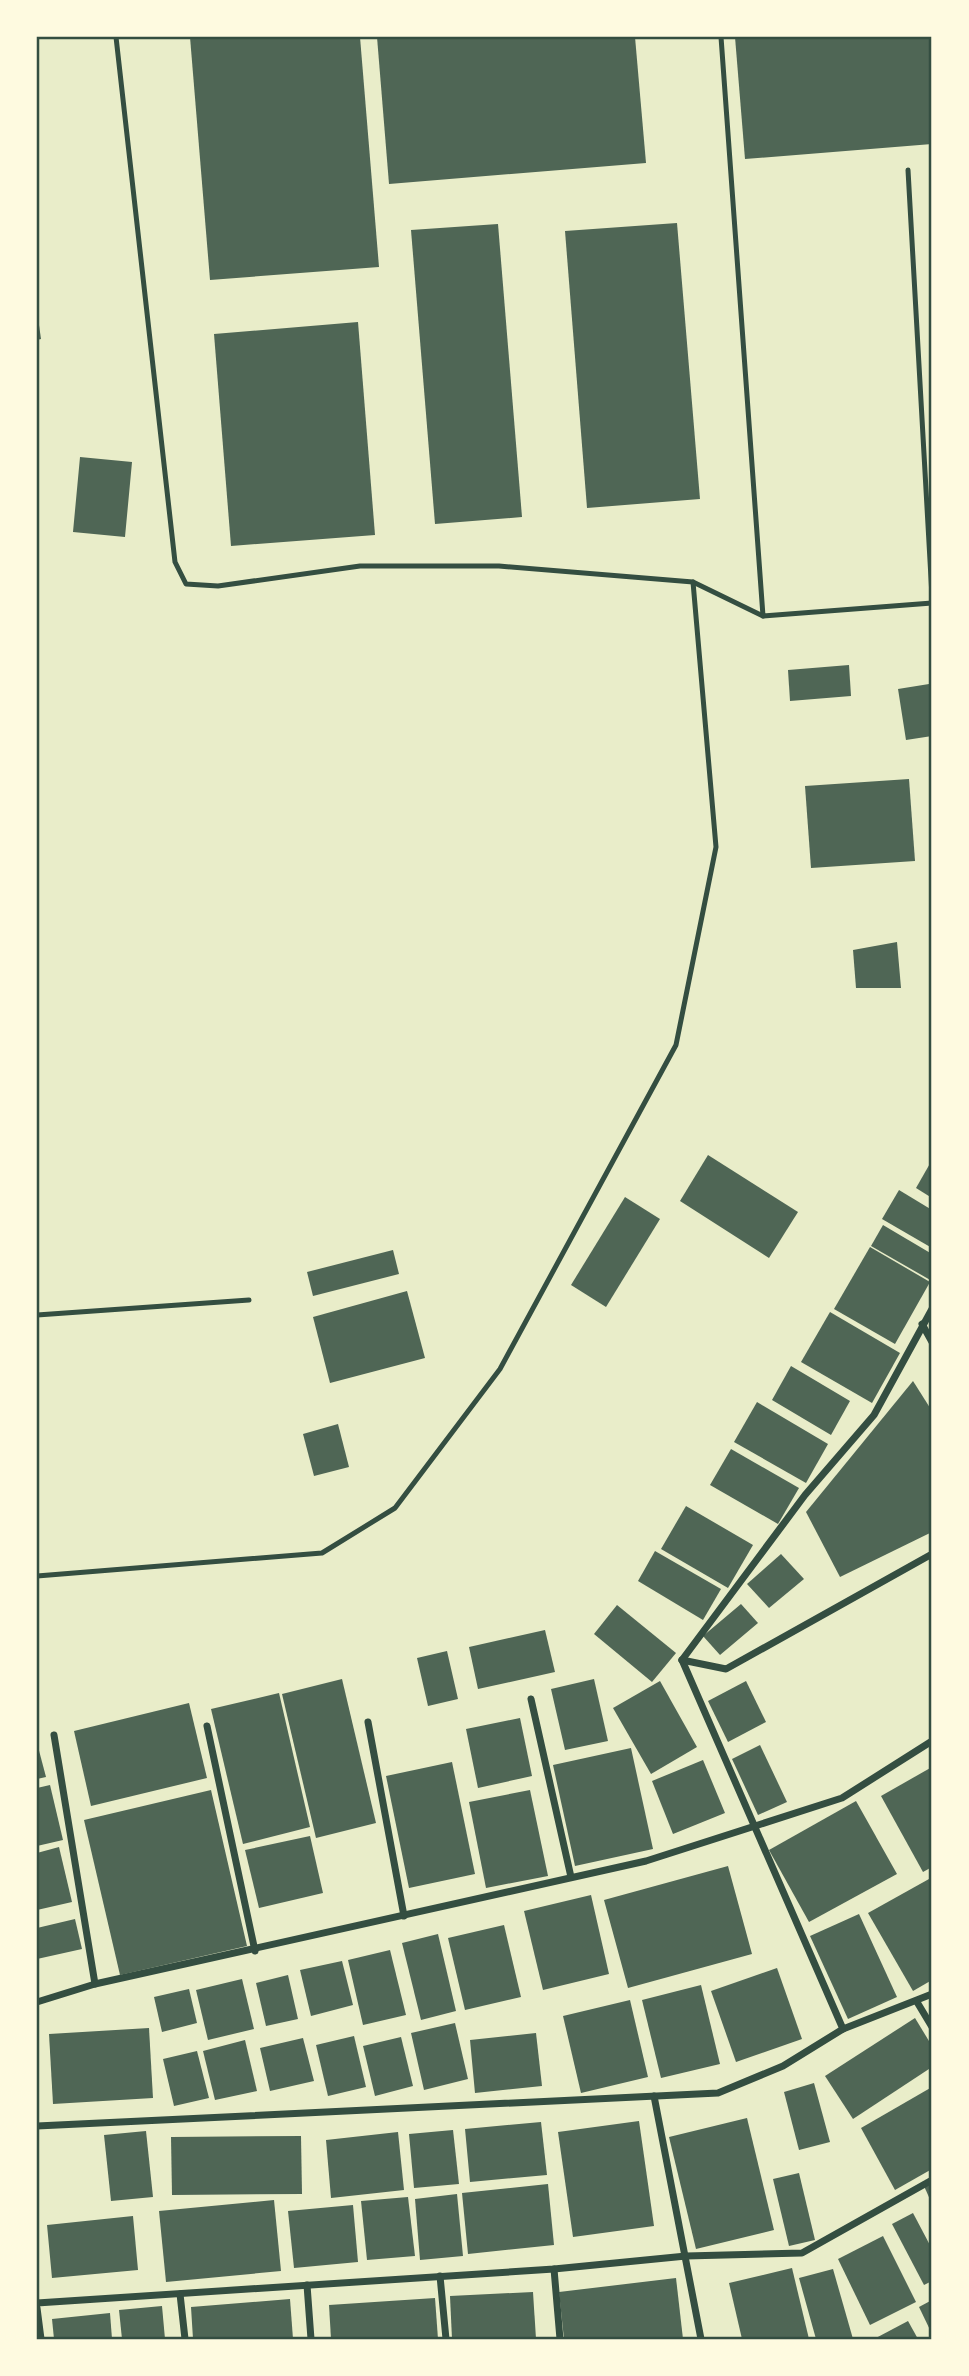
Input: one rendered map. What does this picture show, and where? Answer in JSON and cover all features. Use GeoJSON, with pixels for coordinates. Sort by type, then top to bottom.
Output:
{"type":"FeatureCollection","features":[{"type":"Feature","properties":{"kind":"street"},"geometry":{"type":"LineString","coordinates":[[682,1660],[805,1495],[874,1415],[932,1309]]}},
{"type":"Feature","properties":{"kind":"street"},"geometry":{"type":"LineString","coordinates":[[922,1324],[932,1342]]}},
{"type":"Feature","properties":{"kind":"street"},"geometry":{"type":"LineString","coordinates":[[682,1660],[726,1669],[932,1554]]}},
{"type":"Feature","properties":{"kind":"street"},"geometry":{"type":"LineString","coordinates":[[682,1660],[843,2029]]}},
{"type":"Feature","properties":{"kind":"street"},"geometry":{"type":"LineString","coordinates":[[531,1699],[571,1877]]}},
{"type":"Feature","properties":{"kind":"street"},"geometry":{"type":"LineString","coordinates":[[368,1722],[404,1916]]}},
{"type":"Feature","properties":{"kind":"street"},"geometry":{"type":"LineString","coordinates":[[207,1726],[255,1951]]}},
{"type":"Feature","properties":{"kind":"street"},"geometry":{"type":"LineString","coordinates":[[54,1735],[95,1984]]}},
{"type":"Feature","properties":{"kind":"street"},"geometry":{"type":"LineString","coordinates":[[37,2002],[95,1984],[255,1951],[646,1861],[842,1798],[932,1741]]}},
{"type":"Feature","properties":{"kind":"street"},"geometry":{"type":"LineString","coordinates":[[37,2126],[718,2093],[783,2066],[843,2029],[932,1994]]}},
{"type":"Feature","properties":{"kind":"street"},"geometry":{"type":"LineString","coordinates":[[917,2002],[932,2027]]}},
{"type":"Feature","properties":{"kind":"street"},"geometry":{"type":"LineString","coordinates":[[654,2096],[701,2339]]}},
{"type":"Feature","properties":{"kind":"street"},"geometry":{"type":"LineString","coordinates":[[41,2339],[37,2306],[554,2269],[686,2256],[802,2253],[932,2180]]}},
{"type":"Feature","properties":{"kind":"street"},"geometry":{"type":"LineString","coordinates":[[554,2269],[560,2339]]}},
{"type":"Feature","properties":{"kind":"street"},"geometry":{"type":"LineString","coordinates":[[440,2276],[446,2339]]}},
{"type":"Feature","properties":{"kind":"street"},"geometry":{"type":"LineString","coordinates":[[307,2285],[311,2339]]}},
{"type":"Feature","properties":{"kind":"street"},"geometry":{"type":"LineString","coordinates":[[180,2294],[185,2339]]}},
{"type":"Feature","properties":{"kind":"lane"},"geometry":{"type":"LineString","coordinates":[[116,37],[174,562],[186,584],[218,586],[360,566],[499,566],[693,582],[763,616],[932,603]]}},
{"type":"Feature","properties":{"kind":"lane"},"geometry":{"type":"LineString","coordinates":[[721,37],[763,616]]}},
{"type":"Feature","properties":{"kind":"lane"},"geometry":{"type":"LineString","coordinates":[[908,170],[932,596]]}},
{"type":"Feature","properties":{"kind":"lane"},"geometry":{"type":"LineString","coordinates":[[37,1576],[322,1553],[395,1508],[500,1369],[676,1045],[716,846],[693,582]]}},
{"type":"Feature","properties":{"kind":"lane"},"geometry":{"type":"LineString","coordinates":[[37,1315],[248,1300]]}},
{"type":"Feature","properties":{"kind":"building"},"geometry":{"type":"Polygon","coordinates":[[[190,37],[360,37],[379,267],[210,280],[190,37]]]}},
{"type":"Feature","properties":{"kind":"building"},"geometry":{"type":"Polygon","coordinates":[[[377,37],[635,37],[646,163],[389,184],[377,37]]]}},
{"type":"Feature","properties":{"kind":"building"},"geometry":{"type":"Polygon","coordinates":[[[735,37],[932,37],[932,144],[745,159],[735,37]]]}},
{"type":"Feature","properties":{"kind":"building"},"geometry":{"type":"Polygon","coordinates":[[[677,223],[700,499],[587,508],[565,231],[677,223]]]}},
{"type":"Feature","properties":{"kind":"building"},"geometry":{"type":"Polygon","coordinates":[[[498,224],[522,517],[435,524],[411,230],[498,224]]]}},
{"type":"Feature","properties":{"kind":"building"},"geometry":{"type":"Polygon","coordinates":[[[37,311],[41,339],[37,340],[37,311]]]}},
{"type":"Feature","properties":{"kind":"building"},"geometry":{"type":"Polygon","coordinates":[[[358,322],[375,535],[231,546],[214,334],[358,322]]]}},
{"type":"Feature","properties":{"kind":"building"},"geometry":{"type":"Polygon","coordinates":[[[80,457],[132,462],[125,537],[73,532],[80,457]]]}},
{"type":"Feature","properties":{"kind":"building"},"geometry":{"type":"Polygon","coordinates":[[[849,665],[851,696],[790,701],[788,670],[849,665]]]}},
{"type":"Feature","properties":{"kind":"building"},"geometry":{"type":"Polygon","coordinates":[[[929,684],[932,736],[906,740],[898,689],[929,684]]]}},
{"type":"Feature","properties":{"kind":"building"},"geometry":{"type":"Polygon","coordinates":[[[909,779],[915,861],[811,868],[805,786],[909,779]]]}},
{"type":"Feature","properties":{"kind":"building"},"geometry":{"type":"Polygon","coordinates":[[[897,942],[901,988],[856,988],[853,950],[897,942]]]}},
{"type":"Feature","properties":{"kind":"building"},"geometry":{"type":"Polygon","coordinates":[[[708,1155],[798,1212],[769,1258],[680,1201],[708,1155]]]}},
{"type":"Feature","properties":{"kind":"building"},"geometry":{"type":"Polygon","coordinates":[[[932,1160],[932,1198],[916,1188],[932,1160]]]}},
{"type":"Feature","properties":{"kind":"building"},"geometry":{"type":"Polygon","coordinates":[[[899,1190],[932,1210],[932,1248],[882,1219],[899,1190]]]}},
{"type":"Feature","properties":{"kind":"building"},"geometry":{"type":"Polygon","coordinates":[[[625,1197],[660,1219],[606,1307],[571,1285],[625,1197]]]}},
{"type":"Feature","properties":{"kind":"building"},"geometry":{"type":"Polygon","coordinates":[[[883,1225],[932,1254],[932,1281],[871,1246],[883,1225]]]}},
{"type":"Feature","properties":{"kind":"building"},"geometry":{"type":"Polygon","coordinates":[[[870,1247],[930,1282],[895,1344],[834,1309],[870,1247]]]}},
{"type":"Feature","properties":{"kind":"building"},"geometry":{"type":"Polygon","coordinates":[[[393,1250],[399,1274],[313,1296],[307,1272],[393,1250]]]}},
{"type":"Feature","properties":{"kind":"building"},"geometry":{"type":"Polygon","coordinates":[[[407,1291],[425,1358],[330,1383],[313,1317],[407,1291]]]}},
{"type":"Feature","properties":{"kind":"building"},"geometry":{"type":"Polygon","coordinates":[[[830,1312],[900,1353],[872,1403],[801,1362],[830,1312]]]}},
{"type":"Feature","properties":{"kind":"building"},"geometry":{"type":"Polygon","coordinates":[[[791,1366],[850,1401],[831,1435],[772,1400],[791,1366]]]}},
{"type":"Feature","properties":{"kind":"building"},"geometry":{"type":"Polygon","coordinates":[[[913,1381],[932,1411],[932,1532],[840,1577],[806,1512],[913,1381]]]}},
{"type":"Feature","properties":{"kind":"building"},"geometry":{"type":"Polygon","coordinates":[[[757,1402],[828,1444],[806,1483],[734,1442],[757,1402]]]}},
{"type":"Feature","properties":{"kind":"building"},"geometry":{"type":"Polygon","coordinates":[[[338,1424],[349,1467],[314,1476],[303,1434],[338,1424]]]}},
{"type":"Feature","properties":{"kind":"building"},"geometry":{"type":"Polygon","coordinates":[[[731,1449],[799,1488],[778,1524],[710,1485],[731,1449]]]}},
{"type":"Feature","properties":{"kind":"building"},"geometry":{"type":"Polygon","coordinates":[[[686,1506],[753,1545],[728,1588],[661,1549],[686,1506]]]}},
{"type":"Feature","properties":{"kind":"building"},"geometry":{"type":"Polygon","coordinates":[[[655,1551],[721,1589],[703,1620],[638,1581],[655,1551]]]}},
{"type":"Feature","properties":{"kind":"building"},"geometry":{"type":"Polygon","coordinates":[[[781,1554],[804,1579],[769,1608],[747,1584],[781,1554]]]}},
{"type":"Feature","properties":{"kind":"building"},"geometry":{"type":"Polygon","coordinates":[[[741,1604],[758,1623],[720,1655],[703,1636],[741,1604]]]}},
{"type":"Feature","properties":{"kind":"building"},"geometry":{"type":"Polygon","coordinates":[[[617,1605],[676,1653],[652,1682],[594,1634],[617,1605]]]}},
{"type":"Feature","properties":{"kind":"building"},"geometry":{"type":"Polygon","coordinates":[[[545,1630],[555,1672],[478,1689],[469,1647],[545,1630]]]}},
{"type":"Feature","properties":{"kind":"building"},"geometry":{"type":"Polygon","coordinates":[[[447,1651],[458,1699],[428,1706],[417,1658],[447,1651]]]}},
{"type":"Feature","properties":{"kind":"building"},"geometry":{"type":"Polygon","coordinates":[[[342,1679],[376,1823],[316,1838],[282,1694],[342,1679]]]}},
{"type":"Feature","properties":{"kind":"building"},"geometry":{"type":"Polygon","coordinates":[[[594,1679],[608,1741],[565,1750],[551,1689],[594,1679]]]}},
{"type":"Feature","properties":{"kind":"building"},"geometry":{"type":"Polygon","coordinates":[[[660,1681],[697,1747],[651,1774],[613,1708],[660,1681]]]}},
{"type":"Feature","properties":{"kind":"building"},"geometry":{"type":"Polygon","coordinates":[[[746,1681],[766,1722],[728,1742],[708,1701],[746,1681]]]}},
{"type":"Feature","properties":{"kind":"building"},"geometry":{"type":"Polygon","coordinates":[[[279,1693],[310,1827],[243,1844],[211,1709],[279,1693]]]}},
{"type":"Feature","properties":{"kind":"building"},"geometry":{"type":"Polygon","coordinates":[[[189,1703],[207,1778],[91,1806],[74,1731],[189,1703]]]}},
{"type":"Feature","properties":{"kind":"building"},"geometry":{"type":"Polygon","coordinates":[[[520,1718],[532,1776],[478,1788],[466,1729],[520,1718]]]}},
{"type":"Feature","properties":{"kind":"building"},"geometry":{"type":"Polygon","coordinates":[[[37,1743],[46,1777],[37,1779],[37,1743]]]}},
{"type":"Feature","properties":{"kind":"building"},"geometry":{"type":"Polygon","coordinates":[[[760,1745],[787,1802],[758,1815],[732,1759],[760,1745]]]}},
{"type":"Feature","properties":{"kind":"building"},"geometry":{"type":"Polygon","coordinates":[[[631,1748],[653,1849],[575,1866],[553,1765],[631,1748]]]}},
{"type":"Feature","properties":{"kind":"building"},"geometry":{"type":"Polygon","coordinates":[[[703,1760],[725,1813],[673,1834],[652,1781],[703,1760]]]}},
{"type":"Feature","properties":{"kind":"building"},"geometry":{"type":"Polygon","coordinates":[[[452,1762],[475,1874],[409,1888],[386,1776],[452,1762]]]}},
{"type":"Feature","properties":{"kind":"building"},"geometry":{"type":"Polygon","coordinates":[[[932,1767],[932,1867],[923,1872],[881,1796],[932,1767]]]}},
{"type":"Feature","properties":{"kind":"building"},"geometry":{"type":"Polygon","coordinates":[[[50,1785],[63,1840],[37,1846],[37,1788],[50,1785]]]}},
{"type":"Feature","properties":{"kind":"building"},"geometry":{"type":"Polygon","coordinates":[[[211,1790],[247,1946],[120,1975],[84,1820],[211,1790]]]}},
{"type":"Feature","properties":{"kind":"building"},"geometry":{"type":"Polygon","coordinates":[[[530,1790],[548,1876],[486,1888],[469,1802],[530,1790]]]}},
{"type":"Feature","properties":{"kind":"building"},"geometry":{"type":"Polygon","coordinates":[[[856,1801],[897,1874],[809,1922],[769,1850],[856,1801]]]}},
{"type":"Feature","properties":{"kind":"building"},"geometry":{"type":"Polygon","coordinates":[[[310,1836],[323,1893],[259,1908],[245,1850],[310,1836]]]}},
{"type":"Feature","properties":{"kind":"building"},"geometry":{"type":"Polygon","coordinates":[[[59,1847],[72,1902],[37,1910],[37,1853],[59,1847]]]}},
{"type":"Feature","properties":{"kind":"building"},"geometry":{"type":"Polygon","coordinates":[[[728,1866],[752,1954],[628,1988],[604,1900],[728,1866]]]}},
{"type":"Feature","properties":{"kind":"building"},"geometry":{"type":"Polygon","coordinates":[[[929,1879],[932,1885],[932,1980],[913,1991],[868,1913],[929,1879]]]}},
{"type":"Feature","properties":{"kind":"building"},"geometry":{"type":"Polygon","coordinates":[[[591,1895],[609,1974],[543,1990],[524,1911],[591,1895]]]}},
{"type":"Feature","properties":{"kind":"building"},"geometry":{"type":"Polygon","coordinates":[[[859,1914],[897,1997],[848,2019],[810,1936],[859,1914]]]}},
{"type":"Feature","properties":{"kind":"building"},"geometry":{"type":"Polygon","coordinates":[[[75,1919],[82,1949],[37,1959],[37,1928],[75,1919]]]}},
{"type":"Feature","properties":{"kind":"building"},"geometry":{"type":"Polygon","coordinates":[[[504,1925],[521,1997],[465,2010],[448,1938],[504,1925]]]}},
{"type":"Feature","properties":{"kind":"building"},"geometry":{"type":"Polygon","coordinates":[[[438,1934],[456,2011],[421,2020],[402,1943],[438,1934]]]}},
{"type":"Feature","properties":{"kind":"building"},"geometry":{"type":"Polygon","coordinates":[[[390,1950],[406,2015],[363,2025],[348,1960],[390,1950]]]}},
{"type":"Feature","properties":{"kind":"building"},"geometry":{"type":"Polygon","coordinates":[[[342,1961],[353,2005],[311,2016],[300,1970],[342,1961]]]}},
{"type":"Feature","properties":{"kind":"building"},"geometry":{"type":"Polygon","coordinates":[[[777,1968],[802,2039],[736,2062],[711,1991],[777,1968]]]}},
{"type":"Feature","properties":{"kind":"building"},"geometry":{"type":"Polygon","coordinates":[[[288,1975],[298,2019],[266,2026],[256,1983],[288,1975]]]}},
{"type":"Feature","properties":{"kind":"building"},"geometry":{"type":"Polygon","coordinates":[[[242,1979],[254,2029],[208,2040],[196,1990],[242,1979]]]}},
{"type":"Feature","properties":{"kind":"building"},"geometry":{"type":"Polygon","coordinates":[[[701,1985],[720,2064],[661,2078],[642,2000],[701,1985]]]}},
{"type":"Feature","properties":{"kind":"building"},"geometry":{"type":"Polygon","coordinates":[[[189,1989],[197,2023],[162,2032],[154,1997],[189,1989]]]}},
{"type":"Feature","properties":{"kind":"building"},"geometry":{"type":"Polygon","coordinates":[[[630,2000],[648,2077],[581,2093],[563,2016],[630,2000]]]}},
{"type":"Feature","properties":{"kind":"building"},"geometry":{"type":"Polygon","coordinates":[[[915,2018],[932,2046],[932,2067],[853,2119],[825,2076],[915,2018]]]}},
{"type":"Feature","properties":{"kind":"building"},"geometry":{"type":"Polygon","coordinates":[[[455,2023],[468,2079],[424,2090],[411,2033],[455,2023]]]}},
{"type":"Feature","properties":{"kind":"building"},"geometry":{"type":"Polygon","coordinates":[[[149,2028],[153,2098],[53,2104],[49,2034],[149,2028]]]}},
{"type":"Feature","properties":{"kind":"building"},"geometry":{"type":"Polygon","coordinates":[[[536,2033],[542,2086],[475,2093],[470,2040],[536,2033]]]}},
{"type":"Feature","properties":{"kind":"building"},"geometry":{"type":"Polygon","coordinates":[[[354,2036],[366,2087],[328,2096],[316,2045],[354,2036]]]}},
{"type":"Feature","properties":{"kind":"building"},"geometry":{"type":"Polygon","coordinates":[[[401,2037],[413,2086],[375,2096],[363,2046],[401,2037]]]}},
{"type":"Feature","properties":{"kind":"building"},"geometry":{"type":"Polygon","coordinates":[[[303,2038],[314,2081],[270,2091],[260,2048],[303,2038]]]}},
{"type":"Feature","properties":{"kind":"building"},"geometry":{"type":"Polygon","coordinates":[[[245,2040],[257,2091],[215,2100],[203,2051],[245,2040]]]}},
{"type":"Feature","properties":{"kind":"building"},"geometry":{"type":"Polygon","coordinates":[[[197,2051],[209,2098],[174,2106],[163,2059],[197,2051]]]}},
{"type":"Feature","properties":{"kind":"building"},"geometry":{"type":"Polygon","coordinates":[[[814,2083],[830,2142],[799,2150],[784,2092],[814,2083]]]}},
{"type":"Feature","properties":{"kind":"building"},"geometry":{"type":"Polygon","coordinates":[[[932,2087],[932,2169],[895,2190],[861,2128],[932,2087]]]}},
{"type":"Feature","properties":{"kind":"building"},"geometry":{"type":"Polygon","coordinates":[[[747,2118],[774,2230],[696,2249],[669,2137],[747,2118]]]}},
{"type":"Feature","properties":{"kind":"building"},"geometry":{"type":"Polygon","coordinates":[[[639,2121],[654,2226],[573,2237],[558,2132],[639,2121]]]}},
{"type":"Feature","properties":{"kind":"building"},"geometry":{"type":"Polygon","coordinates":[[[541,2122],[547,2175],[470,2182],[465,2129],[541,2122]]]}},
{"type":"Feature","properties":{"kind":"building"},"geometry":{"type":"Polygon","coordinates":[[[453,2130],[459,2184],[414,2188],[409,2134],[453,2130]]]}},
{"type":"Feature","properties":{"kind":"building"},"geometry":{"type":"Polygon","coordinates":[[[146,2131],[153,2197],[111,2201],[104,2135],[146,2131]]]}},
{"type":"Feature","properties":{"kind":"building"},"geometry":{"type":"Polygon","coordinates":[[[398,2132],[404,2190],[331,2198],[326,2140],[398,2132]]]}},
{"type":"Feature","properties":{"kind":"building"},"geometry":{"type":"Polygon","coordinates":[[[301,2136],[302,2194],[172,2195],[171,2137],[301,2136]]]}},
{"type":"Feature","properties":{"kind":"building"},"geometry":{"type":"Polygon","coordinates":[[[799,2173],[815,2240],[789,2246],[773,2179],[799,2173]]]}},
{"type":"Feature","properties":{"kind":"building"},"geometry":{"type":"Polygon","coordinates":[[[932,2182],[932,2204],[924,2186],[932,2182]]]}},
{"type":"Feature","properties":{"kind":"building"},"geometry":{"type":"Polygon","coordinates":[[[548,2184],[554,2245],[468,2254],[462,2193],[548,2184]]]}},
{"type":"Feature","properties":{"kind":"building"},"geometry":{"type":"Polygon","coordinates":[[[457,2194],[463,2256],[420,2260],[415,2199],[457,2194]]]}},
{"type":"Feature","properties":{"kind":"building"},"geometry":{"type":"Polygon","coordinates":[[[408,2197],[415,2256],[367,2260],[361,2201],[408,2197]]]}},
{"type":"Feature","properties":{"kind":"building"},"geometry":{"type":"Polygon","coordinates":[[[274,2200],[281,2271],[166,2282],[159,2211],[274,2200]]]}},
{"type":"Feature","properties":{"kind":"building"},"geometry":{"type":"Polygon","coordinates":[[[353,2205],[358,2262],[294,2268],[288,2211],[353,2205]]]}},
{"type":"Feature","properties":{"kind":"building"},"geometry":{"type":"Polygon","coordinates":[[[913,2213],[932,2249],[932,2281],[924,2285],[892,2224],[913,2213]]]}},
{"type":"Feature","properties":{"kind":"building"},"geometry":{"type":"Polygon","coordinates":[[[133,2216],[138,2270],[52,2278],[47,2225],[133,2216]]]}},
{"type":"Feature","properties":{"kind":"building"},"geometry":{"type":"Polygon","coordinates":[[[883,2236],[916,2302],[870,2325],[838,2259],[883,2236]]]}},
{"type":"Feature","properties":{"kind":"building"},"geometry":{"type":"Polygon","coordinates":[[[792,2268],[809,2339],[742,2339],[729,2283],[792,2268]]]}},
{"type":"Feature","properties":{"kind":"building"},"geometry":{"type":"Polygon","coordinates":[[[833,2269],[853,2339],[816,2339],[799,2278],[833,2269]]]}},
{"type":"Feature","properties":{"kind":"building"},"geometry":{"type":"Polygon","coordinates":[[[676,2278],[683,2339],[564,2339],[559,2292],[676,2278]]]}},
{"type":"Feature","properties":{"kind":"building"},"geometry":{"type":"Polygon","coordinates":[[[533,2292],[536,2339],[452,2339],[450,2296],[533,2292]]]}},
{"type":"Feature","properties":{"kind":"building"},"geometry":{"type":"Polygon","coordinates":[[[435,2298],[438,2339],[331,2339],[329,2305],[435,2298]]]}},
{"type":"Feature","properties":{"kind":"building"},"geometry":{"type":"Polygon","coordinates":[[[290,2299],[293,2339],[193,2339],[191,2307],[290,2299]]]}},
{"type":"Feature","properties":{"kind":"building"},"geometry":{"type":"Polygon","coordinates":[[[932,2300],[932,2334],[919,2307],[932,2300]]]}},
{"type":"Feature","properties":{"kind":"building"},"geometry":{"type":"Polygon","coordinates":[[[162,2306],[165,2339],[122,2339],[119,2310],[162,2306]]]}},
{"type":"Feature","properties":{"kind":"building"},"geometry":{"type":"Polygon","coordinates":[[[110,2313],[112,2339],[54,2339],[52,2319],[110,2313]]]}},
{"type":"Feature","properties":{"kind":"building"},"geometry":{"type":"Polygon","coordinates":[[[908,2321],[918,2339],[874,2339],[908,2321]]]}}]}
